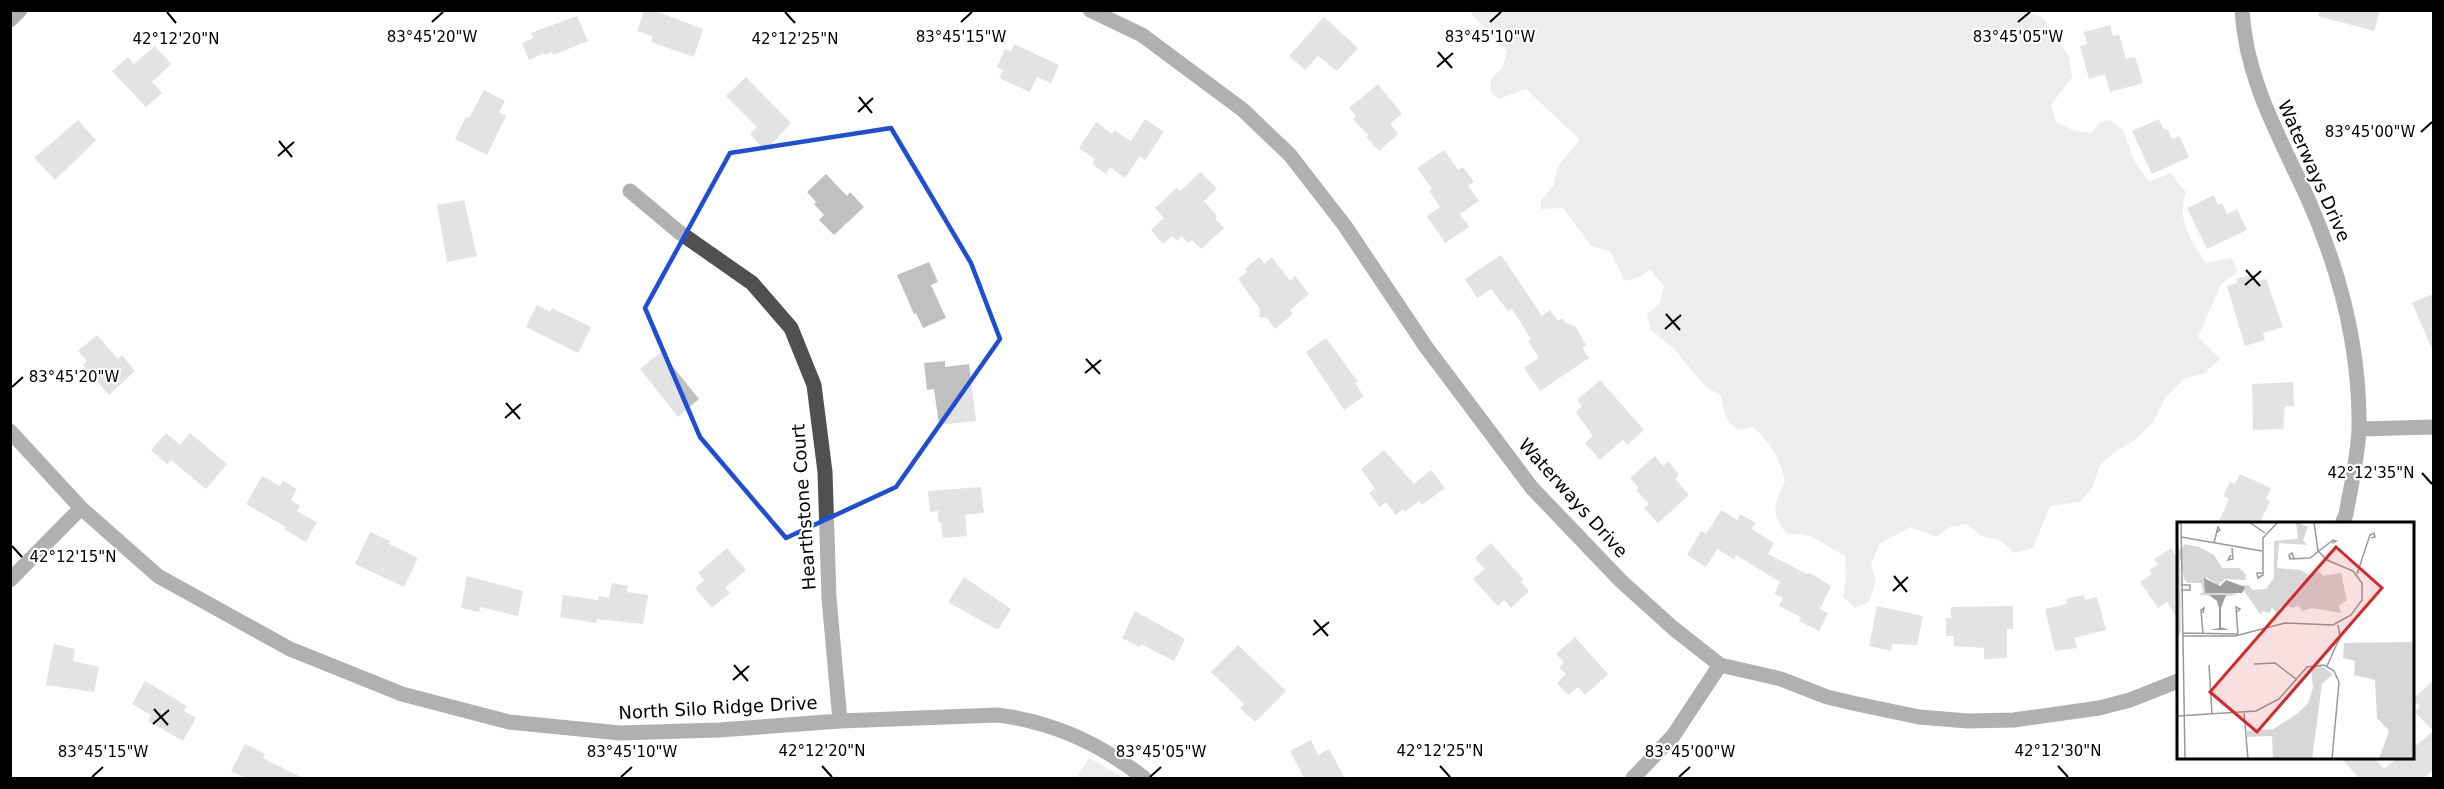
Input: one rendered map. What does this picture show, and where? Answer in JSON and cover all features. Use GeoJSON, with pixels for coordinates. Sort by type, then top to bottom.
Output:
{"type":"FeatureCollection","features":[{"type":"Feature","properties":{"kind":"street"},"geometry":{"type":"LineString","coordinates":[[10,20],[20,10]]}},
{"type":"Feature","properties":{"kind":"street","name":"Waterways Drive"},"geometry":{"type":"LineString","coordinates":[[1090,10],[1142,35],[1243,110],[1290,155],[1345,226],[1426,347],[1532,488],[1621,581],[1673,628],[1720,665],[1781,679],[1827,697],[1857,704],[1919,717],[1968,721],[2014,720],[2100,708],[2130,700],[2177,681]]}},
{"type":"Feature","properties":{"kind":"street","name":"Waterways Drive"},"geometry":{"type":"LineString","coordinates":[[2242,10],[2252,67],[2264,108],[2308,199],[2331,260],[2349,320],[2357,372],[2359,429],[2343,522]]}},
{"type":"Feature","properties":{"kind":"street","name":"Hearthstone Court"},"geometry":{"type":"LineString","coordinates":[[630,191],[679,232],[752,284],[791,328],[814,385],[825,471],[829,598],[840,721]]}},
{"type":"Feature","properties":{"kind":"street"},"geometry":{"type":"LineString","coordinates":[[2359,429],[2433,427]]}},
{"type":"Feature","properties":{"kind":"street","name":"North Silo Ridge Drive"},"geometry":{"type":"LineString","coordinates":[[10,431],[81,508],[158,576],[290,649],[402,694],[509,722],[620,733],[719,730],[840,721],[980,715],[1018,718],[1073,735],[1099,747],[1144,778]]}},
{"type":"Feature","properties":{"kind":"street"},"geometry":{"type":"LineString","coordinates":[[10,580],[81,508]]}},
{"type":"Feature","properties":{"kind":"street"},"geometry":{"type":"LineString","coordinates":[[1633,778],[1673,736],[1720,665]]}},
{"type":"Feature","properties":{"kind":"highlighted area"},"geometry":{"type":"Polygon","coordinates":[[[891,128],[971,263],[1000,339],[896,487],[786,538],[700,437],[645,308],[730,153],[891,128]]]}},
{"type":"Feature","properties":{"kind":"shaded area"},"geometry":{"type":"Polygon","coordinates":[[[1469,11],[2029,11],[2044,19],[2069,56],[2072,77],[2051,105],[2056,122],[2075,131],[2092,133],[2099,123],[2110,120],[2123,130],[2134,160],[2149,182],[2170,173],[2186,192],[2183,212],[2186,229],[2205,263],[2232,258],[2238,272],[2221,284],[2198,337],[2220,359],[2203,374],[2185,378],[2166,397],[2153,422],[2135,440],[2116,451],[2100,465],[2092,488],[2080,502],[2050,506],[2033,548],[2014,553],[2000,540],[1981,536],[1967,524],[1950,527],[1936,537],[1911,527],[1880,543],[1871,565],[1876,580],[1869,602],[1855,608],[1843,597],[1846,578],[1845,556],[1812,537],[1787,534],[1778,520],[1776,502],[1785,481],[1777,458],[1769,445],[1753,427],[1738,430],[1725,414],[1721,395],[1707,388],[1673,348],[1650,329],[1647,314],[1660,303],[1664,286],[1650,270],[1637,278],[1625,281],[1610,251],[1591,246],[1563,208],[1541,209],[1541,200],[1554,185],[1558,166],[1580,140],[1526,89],[1499,99],[1491,94],[1491,79],[1503,67],[1507,51],[1469,11]]]}},
{"type":"Feature","properties":{"kind":"shaded area"},"geometry":{"type":"Polygon","coordinates":[[[1089,758],[1124,778],[1077,778],[1089,758]]]}},
{"type":"Feature","properties":{"kind":"building"},"geometry":{"type":"Polygon","coordinates":[[[644,10],[653,10],[703,29],[694,57],[651,42],[653,36],[637,31],[644,10]]]}},
{"type":"Feature","properties":{"kind":"building"},"geometry":{"type":"Polygon","coordinates":[[[2319,10],[2380,10],[2374,31],[2318,16],[2319,10]]]}},
{"type":"Feature","properties":{"kind":"building"},"geometry":{"type":"Polygon","coordinates":[[[577,16],[588,41],[553,55],[552,52],[545,55],[544,53],[529,60],[522,43],[533,38],[531,33],[577,16]]]}},
{"type":"Feature","properties":{"kind":"building"},"geometry":{"type":"Polygon","coordinates":[[[1324,17],[1358,48],[1337,71],[1318,56],[1305,70],[1289,56],[1324,17]]]}},
{"type":"Feature","properties":{"kind":"building"},"geometry":{"type":"Polygon","coordinates":[[[2110,25],[2113,36],[2119,34],[2126,59],[2135,57],[2143,83],[2110,92],[2105,74],[2089,79],[2080,46],[2087,44],[2084,32],[2110,25]]]}},
{"type":"Feature","properties":{"kind":"building"},"geometry":{"type":"Polygon","coordinates":[[[1014,44],[1059,65],[1051,83],[1037,77],[1030,92],[999,78],[1003,70],[997,67],[1005,49],[1011,51],[1014,44]]]}},
{"type":"Feature","properties":{"kind":"building"},"geometry":{"type":"Polygon","coordinates":[[[155,46],[171,64],[152,82],[162,93],[146,107],[112,71],[128,57],[134,64],[155,46]]]}},
{"type":"Feature","properties":{"kind":"building"},"geometry":{"type":"Polygon","coordinates":[[[746,77],[791,123],[765,151],[750,134],[757,127],[726,96],[746,77]]]}},
{"type":"Feature","properties":{"kind":"building"},"geometry":{"type":"Polygon","coordinates":[[[1378,84],[1402,114],[1390,124],[1398,134],[1379,151],[1353,119],[1356,116],[1349,108],[1378,84]]]}},
{"type":"Feature","properties":{"kind":"building"},"geometry":{"type":"Polygon","coordinates":[[[484,90],[505,101],[499,112],[506,116],[487,155],[455,139],[484,90]]]}},
{"type":"Feature","properties":{"kind":"building"},"geometry":{"type":"Polygon","coordinates":[[[1145,119],[1164,132],[1145,160],[1140,156],[1125,178],[1110,167],[1106,174],[1092,164],[1095,159],[1079,148],[1096,122],[1112,134],[1114,130],[1131,141],[1145,119]]]}},
{"type":"Feature","properties":{"kind":"building"},"geometry":{"type":"Polygon","coordinates":[[[2159,119],[2164,130],[2167,129],[2172,139],[2179,136],[2189,157],[2152,174],[2132,131],[2159,119]]]}},
{"type":"Feature","properties":{"kind":"building"},"geometry":{"type":"Polygon","coordinates":[[[78,120],[96,140],[55,180],[34,158],[78,120]]]}},
{"type":"Feature","properties":{"kind":"building"},"geometry":{"type":"Polygon","coordinates":[[[1444,150],[1458,170],[1463,167],[1474,182],[1468,186],[1479,201],[1460,214],[1469,227],[1445,243],[1427,216],[1440,207],[1429,191],[1432,189],[1417,168],[1444,150]]]}},
{"type":"Feature","properties":{"kind":"building"},"geometry":{"type":"Polygon","coordinates":[[[1201,172],[1217,189],[1204,201],[1224,228],[1201,249],[1192,240],[1188,243],[1182,236],[1177,241],[1172,236],[1163,244],[1151,230],[1164,218],[1155,208],[1177,188],[1180,191],[1201,172]]]}},
{"type":"Feature","properties":{"kind":"building"},"geometry":{"type":"Polygon","coordinates":[[[826,174],[847,196],[850,192],[864,207],[834,235],[819,220],[824,215],[807,192],[826,174]]]}},
{"type":"Feature","properties":{"kind":"building"},"geometry":{"type":"Polygon","coordinates":[[[2214,195],[2218,205],[2222,203],[2227,214],[2237,209],[2247,230],[2207,249],[2187,208],[2214,195]]]}},
{"type":"Feature","properties":{"kind":"building"},"geometry":{"type":"Polygon","coordinates":[[[464,200],[477,256],[447,262],[437,205],[464,200]]]}},
{"type":"Feature","properties":{"kind":"building"},"geometry":{"type":"Polygon","coordinates":[[[1501,255],[1542,316],[1550,310],[1558,321],[1562,318],[1566,323],[1575,326],[1586,345],[1582,348],[1589,358],[1540,391],[1524,368],[1539,358],[1528,341],[1531,339],[1512,309],[1508,311],[1491,289],[1477,298],[1465,279],[1501,255]]]}},
{"type":"Feature","properties":{"kind":"building"},"geometry":{"type":"Polygon","coordinates":[[[1259,257],[1264,264],[1272,257],[1290,281],[1295,276],[1309,294],[1290,310],[1293,314],[1275,329],[1267,318],[1259,317],[1260,309],[1238,279],[1247,272],[1245,269],[1259,257]]]}},
{"type":"Feature","properties":{"kind":"building"},"geometry":{"type":"Polygon","coordinates":[[[929,262],[938,282],[931,285],[946,318],[923,328],[916,313],[914,314],[897,275],[929,262]]]}},
{"type":"Feature","properties":{"kind":"building"},"geometry":{"type":"Polygon","coordinates":[[[2254,274],[2256,282],[2266,279],[2283,327],[2263,333],[2265,340],[2245,346],[2227,286],[2237,283],[2236,279],[2254,274]]]}},
{"type":"Feature","properties":{"kind":"building"},"geometry":{"type":"Polygon","coordinates":[[[2433,294],[2433,351],[2412,303],[2433,294]]]}},
{"type":"Feature","properties":{"kind":"building"},"geometry":{"type":"Polygon","coordinates":[[[537,305],[550,312],[552,308],[591,327],[578,353],[526,327],[537,305]]]}},
{"type":"Feature","properties":{"kind":"building"},"geometry":{"type":"Polygon","coordinates":[[[97,335],[118,359],[122,355],[135,371],[109,395],[83,365],[87,361],[78,351],[97,335]]]}},
{"type":"Feature","properties":{"kind":"building"},"geometry":{"type":"Polygon","coordinates":[[[1326,338],[1358,382],[1355,383],[1364,396],[1344,410],[1306,352],[1326,338]]]}},
{"type":"Feature","properties":{"kind":"building"},"geometry":{"type":"Polygon","coordinates":[[[661,352],[699,399],[678,417],[640,369],[661,352]]]}},
{"type":"Feature","properties":{"kind":"building"},"geometry":{"type":"Polygon","coordinates":[[[945,361],[945,367],[969,364],[976,421],[939,425],[934,389],[927,390],[924,363],[945,361]]]}},
{"type":"Feature","properties":{"kind":"building"},"geometry":{"type":"Polygon","coordinates":[[[1600,380],[1644,430],[1627,445],[1623,440],[1600,460],[1585,443],[1593,436],[1576,412],[1582,406],[1577,400],[1600,380]]]}},
{"type":"Feature","properties":{"kind":"building"},"geometry":{"type":"Polygon","coordinates":[[[2293,382],[2294,406],[2285,406],[2283,429],[2253,430],[2252,384],[2293,382]]]}},
{"type":"Feature","properties":{"kind":"building"},"geometry":{"type":"Polygon","coordinates":[[[166,433],[180,445],[190,433],[227,464],[206,489],[171,460],[167,464],[151,450],[166,433]]]}},
{"type":"Feature","properties":{"kind":"building"},"geometry":{"type":"Polygon","coordinates":[[[1384,450],[1414,484],[1431,470],[1445,488],[1422,505],[1419,501],[1405,512],[1403,509],[1396,515],[1386,502],[1380,507],[1369,493],[1375,489],[1361,469],[1384,450]]]}},
{"type":"Feature","properties":{"kind":"building"},"geometry":{"type":"Polygon","coordinates":[[[1655,456],[1663,466],[1668,461],[1679,474],[1675,479],[1689,495],[1658,523],[1644,508],[1649,504],[1636,490],[1639,488],[1630,478],[1655,456]]]}},
{"type":"Feature","properties":{"kind":"building"},"geometry":{"type":"Polygon","coordinates":[[[2240,474],[2271,488],[2266,499],[2270,502],[2260,522],[2219,522],[2229,499],[2223,496],[2230,482],[2235,484],[2240,474]]]}},
{"type":"Feature","properties":{"kind":"building"},"geometry":{"type":"Polygon","coordinates":[[[262,476],[280,486],[283,481],[297,489],[291,500],[300,506],[297,511],[317,522],[306,542],[284,529],[286,527],[246,504],[262,476]]]}},
{"type":"Feature","properties":{"kind":"building"},"geometry":{"type":"Polygon","coordinates":[[[981,487],[984,513],[965,515],[967,536],[943,538],[941,522],[938,522],[938,511],[930,512],[928,491],[981,487]]]}},
{"type":"Feature","properties":{"kind":"building"},"geometry":{"type":"Polygon","coordinates":[[[1721,510],[1737,520],[1740,514],[1756,523],[1752,529],[1774,543],[1768,554],[1807,574],[1810,573],[1831,586],[1820,609],[1828,613],[1819,631],[1799,621],[1801,617],[1779,606],[1783,598],[1774,594],[1780,582],[1736,555],[1734,559],[1717,549],[1706,567],[1687,555],[1701,531],[1706,534],[1721,510]]]}},
{"type":"Feature","properties":{"kind":"building"},"geometry":{"type":"Polygon","coordinates":[[[370,532],[418,558],[404,587],[355,564],[370,532]]]}},
{"type":"Feature","properties":{"kind":"building"},"geometry":{"type":"Polygon","coordinates":[[[1491,543],[1524,580],[1521,582],[1529,591],[1511,608],[1504,600],[1498,606],[1473,579],[1485,569],[1475,558],[1491,543]]]}},
{"type":"Feature","properties":{"kind":"building"},"geometry":{"type":"Polygon","coordinates":[[[727,548],[746,570],[725,588],[730,593],[712,608],[695,588],[704,580],[698,573],[727,548]]]}},
{"type":"Feature","properties":{"kind":"building"},"geometry":{"type":"Polygon","coordinates":[[[2171,548],[2177,557],[2177,618],[2167,602],[2158,608],[2140,582],[2152,574],[2149,570],[2158,564],[2154,559],[2171,548]]]}},
{"type":"Feature","properties":{"kind":"building"},"geometry":{"type":"Polygon","coordinates":[[[467,576],[523,591],[518,616],[480,607],[479,612],[461,608],[467,576]]]}},
{"type":"Feature","properties":{"kind":"building"},"geometry":{"type":"Polygon","coordinates":[[[964,577],[1011,609],[998,630],[948,602],[964,577]]]}},
{"type":"Feature","properties":{"kind":"building"},"geometry":{"type":"Polygon","coordinates":[[[612,583],[628,586],[627,592],[648,595],[643,624],[597,619],[596,623],[560,617],[563,595],[598,600],[599,596],[609,598],[612,583]]]}},
{"type":"Feature","properties":{"kind":"building"},"geometry":{"type":"Polygon","coordinates":[[[2084,595],[2085,600],[2097,597],[2106,630],[2074,638],[2077,648],[2055,651],[2045,609],[2067,604],[2066,599],[2084,595]]]}},
{"type":"Feature","properties":{"kind":"building"},"geometry":{"type":"Polygon","coordinates":[[[1877,606],[1923,616],[1917,645],[1892,644],[1891,651],[1869,646],[1877,606]]]}},
{"type":"Feature","properties":{"kind":"building"},"geometry":{"type":"Polygon","coordinates":[[[2013,606],[2013,629],[2007,629],[2007,658],[1984,659],[1984,648],[1954,646],[1954,636],[1946,636],[1946,618],[1951,618],[1951,607],[2013,606]]]}},
{"type":"Feature","properties":{"kind":"building"},"geometry":{"type":"Polygon","coordinates":[[[1135,611],[1185,639],[1174,661],[1141,644],[1140,647],[1122,638],[1135,611]]]}},
{"type":"Feature","properties":{"kind":"building"},"geometry":{"type":"Polygon","coordinates":[[[1575,637],[1608,674],[1585,695],[1578,687],[1568,695],[1557,683],[1566,674],[1559,667],[1564,662],[1556,654],[1575,637]]]}},
{"type":"Feature","properties":{"kind":"building"},"geometry":{"type":"Polygon","coordinates":[[[54,644],[75,649],[73,661],[99,667],[94,692],[46,685],[54,644]]]}},
{"type":"Feature","properties":{"kind":"building"},"geometry":{"type":"Polygon","coordinates":[[[1238,645],[1286,691],[1255,722],[1240,708],[1244,704],[1211,672],[1238,645]]]}},
{"type":"Feature","properties":{"kind":"building"},"geometry":{"type":"Polygon","coordinates":[[[145,681],[187,706],[184,711],[196,718],[183,741],[148,721],[151,715],[132,704],[145,681]]]}},
{"type":"Feature","properties":{"kind":"building"},"geometry":{"type":"Polygon","coordinates":[[[2433,681],[2433,731],[2415,712],[2420,707],[2414,698],[2433,681]]]}},
{"type":"Feature","properties":{"kind":"building"},"geometry":{"type":"Polygon","coordinates":[[[2433,731],[2433,770],[2424,778],[2359,778],[2342,759],[2375,759],[2384,769],[2396,759],[2414,759],[2414,747],[2433,731]]]}},
{"type":"Feature","properties":{"kind":"building"},"geometry":{"type":"Polygon","coordinates":[[[1311,740],[1318,755],[1329,749],[1345,778],[1304,778],[1290,751],[1311,740]]]}},
{"type":"Feature","properties":{"kind":"building"},"geometry":{"type":"Polygon","coordinates":[[[245,744],[265,754],[263,758],[303,778],[246,778],[231,771],[245,744]]]}}]}
